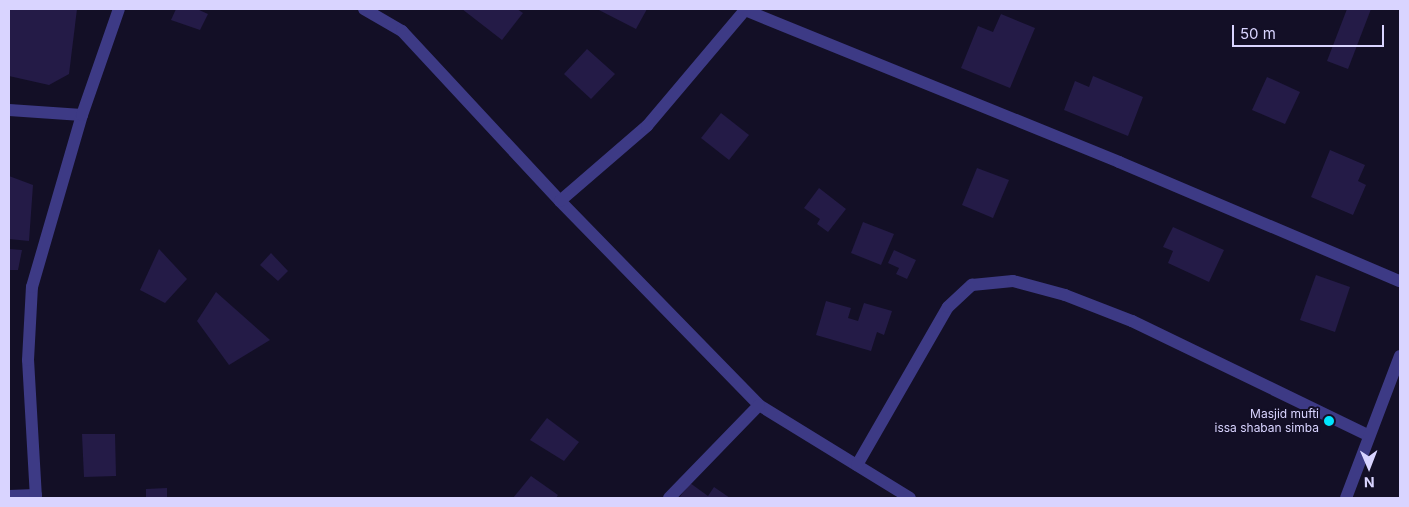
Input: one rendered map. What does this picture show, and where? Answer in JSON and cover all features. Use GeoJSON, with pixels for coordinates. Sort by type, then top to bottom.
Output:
{"type":"FeatureCollection","features":[{"type":"Feature","properties":{"kind":"street"},"geometry":{"type":"LineString","coordinates":[[9,496],[36,497],[28,360],[32,287],[82,115],[119,9]]}},
{"type":"Feature","properties":{"kind":"street"},"geometry":{"type":"LineString","coordinates":[[364,9],[402,31],[560,201],[759,405],[910,498]]}},
{"type":"Feature","properties":{"kind":"street"},"geometry":{"type":"LineString","coordinates":[[560,201],[647,126],[745,9],[1092,150],[1400,281]]}},
{"type":"Feature","properties":{"kind":"street"},"geometry":{"type":"LineString","coordinates":[[9,110],[82,115]]}},
{"type":"Feature","properties":{"kind":"street"},"geometry":{"type":"LineString","coordinates":[[857,465],[948,308],[972,285],[1013,281],[1065,295],[1132,322],[1368,435]]}},
{"type":"Feature","properties":{"kind":"street"},"geometry":{"type":"LineString","coordinates":[[1346,498],[1368,435],[1400,356]]}},
{"type":"Feature","properties":{"kind":"street"},"geometry":{"type":"LineString","coordinates":[[669,498],[759,405]]}},
{"type":"Feature","properties":{"kind":"building"},"geometry":{"type":"Polygon","coordinates":[[[9,9],[77,9],[69,74],[49,85],[9,76],[9,9]]]}},
{"type":"Feature","properties":{"kind":"building"},"geometry":{"type":"Polygon","coordinates":[[[176,9],[197,9],[208,14],[200,30],[171,20],[176,9]]]}},
{"type":"Feature","properties":{"kind":"building"},"geometry":{"type":"Polygon","coordinates":[[[462,9],[517,9],[523,13],[502,40],[462,9]]]}},
{"type":"Feature","properties":{"kind":"building"},"geometry":{"type":"Polygon","coordinates":[[[597,9],[647,9],[636,29],[597,9]]]}},
{"type":"Feature","properties":{"kind":"building"},"geometry":{"type":"Polygon","coordinates":[[[1347,9],[1371,9],[1348,69],[1327,61],[1347,9]]]}},
{"type":"Feature","properties":{"kind":"building"},"geometry":{"type":"Polygon","coordinates":[[[1001,14],[1035,28],[1010,88],[961,68],[978,26],[993,32],[1001,14]]]}},
{"type":"Feature","properties":{"kind":"building"},"geometry":{"type":"Polygon","coordinates":[[[587,49],[615,74],[591,99],[564,74],[587,49]]]}},
{"type":"Feature","properties":{"kind":"building"},"geometry":{"type":"Polygon","coordinates":[[[1093,76],[1143,97],[1128,136],[1064,110],[1075,81],[1089,87],[1093,76]]]}},
{"type":"Feature","properties":{"kind":"building"},"geometry":{"type":"Polygon","coordinates":[[[1267,77],[1300,92],[1285,124],[1252,110],[1267,77]]]}},
{"type":"Feature","properties":{"kind":"building"},"geometry":{"type":"Polygon","coordinates":[[[721,113],[749,135],[729,160],[701,138],[721,113]]]}},
{"type":"Feature","properties":{"kind":"building"},"geometry":{"type":"Polygon","coordinates":[[[1330,150],[1365,165],[1358,181],[1366,185],[1353,215],[1311,197],[1330,150]]]}},
{"type":"Feature","properties":{"kind":"building"},"geometry":{"type":"Polygon","coordinates":[[[977,168],[1009,180],[993,218],[962,205],[977,168]]]}},
{"type":"Feature","properties":{"kind":"building"},"geometry":{"type":"Polygon","coordinates":[[[9,176],[33,185],[29,241],[9,239],[9,176]]]}},
{"type":"Feature","properties":{"kind":"building"},"geometry":{"type":"Polygon","coordinates":[[[819,188],[846,209],[828,232],[817,224],[820,219],[804,208],[819,188]]]}},
{"type":"Feature","properties":{"kind":"building"},"geometry":{"type":"Polygon","coordinates":[[[863,222],[894,234],[881,265],[851,253],[863,222]]]}},
{"type":"Feature","properties":{"kind":"building"},"geometry":{"type":"Polygon","coordinates":[[[1173,227],[1224,250],[1209,282],[1168,263],[1173,251],[1163,247],[1173,227]]]}},
{"type":"Feature","properties":{"kind":"building"},"geometry":{"type":"Polygon","coordinates":[[[9,249],[22,250],[18,270],[9,270],[9,249]]]}},
{"type":"Feature","properties":{"kind":"building"},"geometry":{"type":"Polygon","coordinates":[[[159,249],[187,279],[165,303],[140,290],[159,249]]]}},
{"type":"Feature","properties":{"kind":"building"},"geometry":{"type":"Polygon","coordinates":[[[894,250],[916,260],[907,279],[896,274],[899,268],[888,263],[894,250]]]}},
{"type":"Feature","properties":{"kind":"building"},"geometry":{"type":"Polygon","coordinates":[[[271,253],[288,271],[278,281],[260,265],[271,253]]]}},
{"type":"Feature","properties":{"kind":"building"},"geometry":{"type":"Polygon","coordinates":[[[1316,275],[1350,287],[1335,332],[1300,320],[1316,275]]]}},
{"type":"Feature","properties":{"kind":"building"},"geometry":{"type":"Polygon","coordinates":[[[216,292],[270,340],[229,365],[197,321],[216,292]]]}},
{"type":"Feature","properties":{"kind":"building"},"geometry":{"type":"Polygon","coordinates":[[[826,301],[851,308],[848,318],[858,321],[864,303],[892,311],[884,335],[877,332],[871,351],[816,335],[826,301]]]}},
{"type":"Feature","properties":{"kind":"building"},"geometry":{"type":"Polygon","coordinates":[[[547,418],[579,442],[564,461],[530,440],[547,418]]]}},
{"type":"Feature","properties":{"kind":"building"},"geometry":{"type":"Polygon","coordinates":[[[82,434],[115,434],[116,476],[84,477],[82,434]]]}},
{"type":"Feature","properties":{"kind":"building"},"geometry":{"type":"Polygon","coordinates":[[[531,476],[558,495],[556,498],[513,498],[531,476]]]}},
{"type":"Feature","properties":{"kind":"building"},"geometry":{"type":"Polygon","coordinates":[[[690,483],[708,496],[714,487],[730,498],[679,498],[690,483]]]}},
{"type":"Feature","properties":{"kind":"building"},"geometry":{"type":"Polygon","coordinates":[[[167,488],[167,498],[146,498],[146,489],[167,488]]]}},
{"type":"Feature","properties":{"kind":"place","name":"Masjid mufti issa shaban simba"},"geometry":{"type":"Point","coordinates":[1329,421]}}]}
